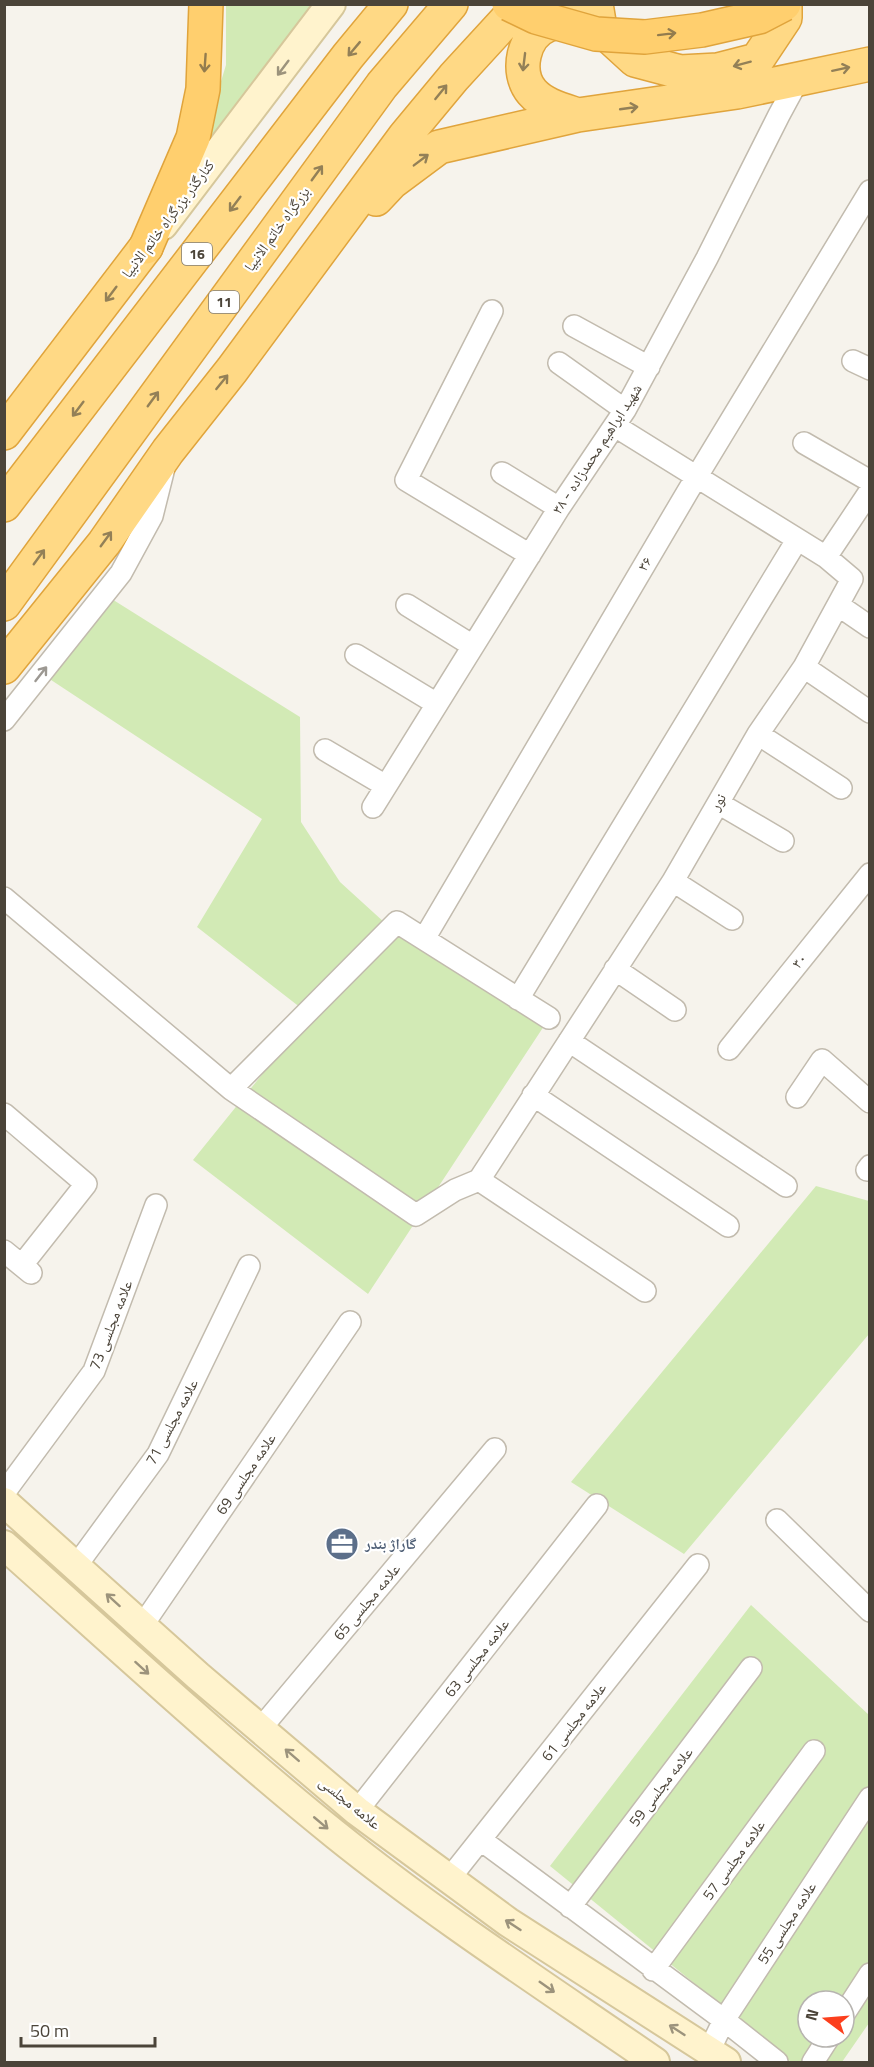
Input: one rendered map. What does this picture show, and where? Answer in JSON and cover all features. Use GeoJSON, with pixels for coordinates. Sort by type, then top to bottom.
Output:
{"type":"FeatureCollection","features":[{"type":"Feature","properties":{"kind":"highway"},"geometry":{"type":"LineString","coordinates":[[146,247],[192,138],[203,89],[206,4]]}},
{"type":"Feature","properties":{"kind":"highway","name":"16"},"geometry":{"type":"LineString","coordinates":[[4,504],[348,56],[391,4]]}},
{"type":"Feature","properties":{"kind":"highway","name":"بزرگراه خاتم الانبیا"},"geometry":{"type":"LineString","coordinates":[[4,604],[382,85],[451,4]]}},
{"type":"Feature","properties":{"kind":"highway"},"geometry":{"type":"LineString","coordinates":[[509,4],[536,17],[596,34],[645,37],[702,30],[759,17],[785,4],[785,18],[757,60],[718,70],[680,72],[635,60],[598,16],[575,21],[549,25],[534,34],[525,52],[522,71],[532,92],[551,106],[578,115]]}},
{"type":"Feature","properties":{"kind":"highway"},"geometry":{"type":"LineString","coordinates":[[4,667],[104,543],[168,451],[232,370],[405,136],[454,77],[520,4]]}},
{"type":"Feature","properties":{"kind":"highway"},"geometry":{"type":"LineString","coordinates":[[316,255],[348,228],[392,182],[439,147],[578,115],[737,92],[870,64]]}},
{"type":"Feature","properties":{"kind":"highway","name":"کنارگذر بزرگراه خاتم الانبیا"},"geometry":{"type":"LineString","coordinates":[[4,433],[146,247]]}},
{"type":"Feature","properties":{"kind":"main road","name":"کنارگذر بزرگراه خاتم الانبیا"},"geometry":{"type":"LineString","coordinates":[[146,247],[331,4]]}},
{"type":"Feature","properties":{"kind":"main road","name":"علامه مجلسی"},"geometry":{"type":"LineString","coordinates":[[4,1502],[198,1676],[357,1810],[508,1922],[718,2057]]}},
{"type":"Feature","properties":{"kind":"main road"},"geometry":{"type":"LineString","coordinates":[[4,1545],[177,1701],[337,1836],[461,1927],[655,2062]]}},
{"type":"Feature","properties":{"kind":"main road"},"geometry":{"type":"LineString","coordinates":[[177,1701],[198,1676]]}},
{"type":"Feature","properties":{"kind":"street","name":"شهید ابراهیم محمدزاده - ۳۸"},"geometry":{"type":"LineString","coordinates":[[373,807],[559,508],[620,418],[649,367],[799,78]]}},
{"type":"Feature","properties":{"kind":"street","name":"۳۶"},"geometry":{"type":"LineString","coordinates":[[424,939],[696,477],[870,191]]}},
{"type":"Feature","properties":{"kind":"street"},"geometry":{"type":"LineString","coordinates":[[492,311],[406,480],[530,555]]}},
{"type":"Feature","properties":{"kind":"street"},"geometry":{"type":"LineString","coordinates":[[574,326],[649,367]]}},
{"type":"Feature","properties":{"kind":"street","name":"نور"},"geometry":{"type":"LineString","coordinates":[[479,1180],[673,881],[759,734],[804,667],[852,579],[826,557],[696,477],[620,418],[560,363]]}},
{"type":"Feature","properties":{"kind":"street"},"geometry":{"type":"LineString","coordinates":[[804,443],[870,482]]}},
{"type":"Feature","properties":{"kind":"street"},"geometry":{"type":"LineString","coordinates":[[4,720],[121,573],[152,516],[168,451]]}},
{"type":"Feature","properties":{"kind":"street"},"geometry":{"type":"LineString","coordinates":[[502,473],[559,508]]}},
{"type":"Feature","properties":{"kind":"street"},"geometry":{"type":"LineString","coordinates":[[826,557],[870,491]]}},
{"type":"Feature","properties":{"kind":"street"},"geometry":{"type":"LineString","coordinates":[[518,999],[797,540]]}},
{"type":"Feature","properties":{"kind":"street"},"geometry":{"type":"LineString","coordinates":[[407,605],[473,646]]}},
{"type":"Feature","properties":{"kind":"street"},"geometry":{"type":"LineString","coordinates":[[838,605],[870,627]]}},
{"type":"Feature","properties":{"kind":"street"},"geometry":{"type":"LineString","coordinates":[[356,655],[437,704]]}},
{"type":"Feature","properties":{"kind":"street"},"geometry":{"type":"LineString","coordinates":[[804,667],[870,712]]}},
{"type":"Feature","properties":{"kind":"street"},"geometry":{"type":"LineString","coordinates":[[759,734],[841,788]]}},
{"type":"Feature","properties":{"kind":"street"},"geometry":{"type":"LineString","coordinates":[[325,750],[386,786]]}},
{"type":"Feature","properties":{"kind":"street"},"geometry":{"type":"LineString","coordinates":[[718,803],[783,841]]}},
{"type":"Feature","properties":{"kind":"street","name":"۳۰"},"geometry":{"type":"LineString","coordinates":[[729,1049],[870,874]]}},
{"type":"Feature","properties":{"kind":"street"},"geometry":{"type":"LineString","coordinates":[[673,881],[732,919]]}},
{"type":"Feature","properties":{"kind":"street"},"geometry":{"type":"LineString","coordinates":[[4,898],[231,1089],[416,1215],[455,1190],[479,1180],[645,1292]]}},
{"type":"Feature","properties":{"kind":"street"},"geometry":{"type":"LineString","coordinates":[[231,1089],[397,922],[549,1018]]}},
{"type":"Feature","properties":{"kind":"street"},"geometry":{"type":"LineString","coordinates":[[615,969],[675,1010]]}},
{"type":"Feature","properties":{"kind":"street"},"geometry":{"type":"LineString","coordinates":[[569,1041],[786,1185]]}},
{"type":"Feature","properties":{"kind":"street"},"geometry":{"type":"LineString","coordinates":[[797,1096],[822,1060],[870,1102]]}},
{"type":"Feature","properties":{"kind":"street"},"geometry":{"type":"LineString","coordinates":[[533,1095],[728,1226]]}},
{"type":"Feature","properties":{"kind":"street"},"geometry":{"type":"LineString","coordinates":[[4,1114],[86,1184],[26,1269],[4,1251]]}},
{"type":"Feature","properties":{"kind":"street","name":"علامه مجلسی 73"},"geometry":{"type":"LineString","coordinates":[[4,1493],[94,1371],[156,1205]]}},
{"type":"Feature","properties":{"kind":"street","name":"علامه مجلسی 71"},"geometry":{"type":"LineString","coordinates":[[76,1566],[158,1454],[249,1266]]}},
{"type":"Feature","properties":{"kind":"street","name":"علامه مجلسی 69"},"geometry":{"type":"LineString","coordinates":[[142,1626],[351,1322]]}},
{"type":"Feature","properties":{"kind":"street","name":"علامه مجلسی 65"},"geometry":{"type":"LineString","coordinates":[[261,1728],[495,1449]]}},
{"type":"Feature","properties":{"kind":"street","name":"علامه مجلسی 63"},"geometry":{"type":"LineString","coordinates":[[357,1810],[597,1505]]}},
{"type":"Feature","properties":{"kind":"street"},"geometry":{"type":"LineString","coordinates":[[777,1520],[870,1611]]}},
{"type":"Feature","properties":{"kind":"street","name":"علامه مجلسی 61"},"geometry":{"type":"LineString","coordinates":[[449,1879],[698,1565]]}},
{"type":"Feature","properties":{"kind":"street","name":"علامه مجلسی 59"},"geometry":{"type":"LineString","coordinates":[[570,1907],[751,1668]]}},
{"type":"Feature","properties":{"kind":"street","name":"علامه مجلسی 57"},"geometry":{"type":"LineString","coordinates":[[653,1970],[814,1751]]}},
{"type":"Feature","properties":{"kind":"street","name":"علامه مجلسی 55"},"geometry":{"type":"LineString","coordinates":[[718,2057],[723,2020],[870,1798]]}},
{"type":"Feature","properties":{"kind":"street"},"geometry":{"type":"LineString","coordinates":[[481,1840],[777,2062]]}},
{"type":"Feature","properties":{"kind":"street"},"geometry":{"type":"LineString","coordinates":[[856,1996],[870,1974]]}},
{"type":"Feature","properties":{"kind":"street"},"geometry":{"type":"LineString","coordinates":[[813,2062],[821,2049]]}},
{"type":"Feature","properties":{"kind":"green space"},"geometry":{"type":"Polygon","coordinates":[[[226,5],[313,5],[197,160],[226,65],[226,5]]]}},
{"type":"Feature","properties":{"kind":"green space"},"geometry":{"type":"Polygon","coordinates":[[[107,596],[300,717],[301,822],[340,882],[385,923],[544,1026],[368,1294],[193,1160],[310,1015],[197,927],[262,819],[45,676],[107,596]]]}},
{"type":"Feature","properties":{"kind":"green space"},"geometry":{"type":"Polygon","coordinates":[[[816,1186],[869,1201],[869,1334],[684,1554],[571,1482],[816,1186]]]}},
{"type":"Feature","properties":{"kind":"green space"},"geometry":{"type":"Polygon","coordinates":[[[751,1605],[869,1715],[869,2023],[856,2042],[856,1989],[796,1989],[796,2049],[851,2049],[842,2062],[791,2062],[550,1866],[751,1605]]]}},
{"type":"Feature","properties":{"kind":"place","name":"گاراژ بندر"},"geometry":{"type":"Point","coordinates":[342,1544]}}]}
